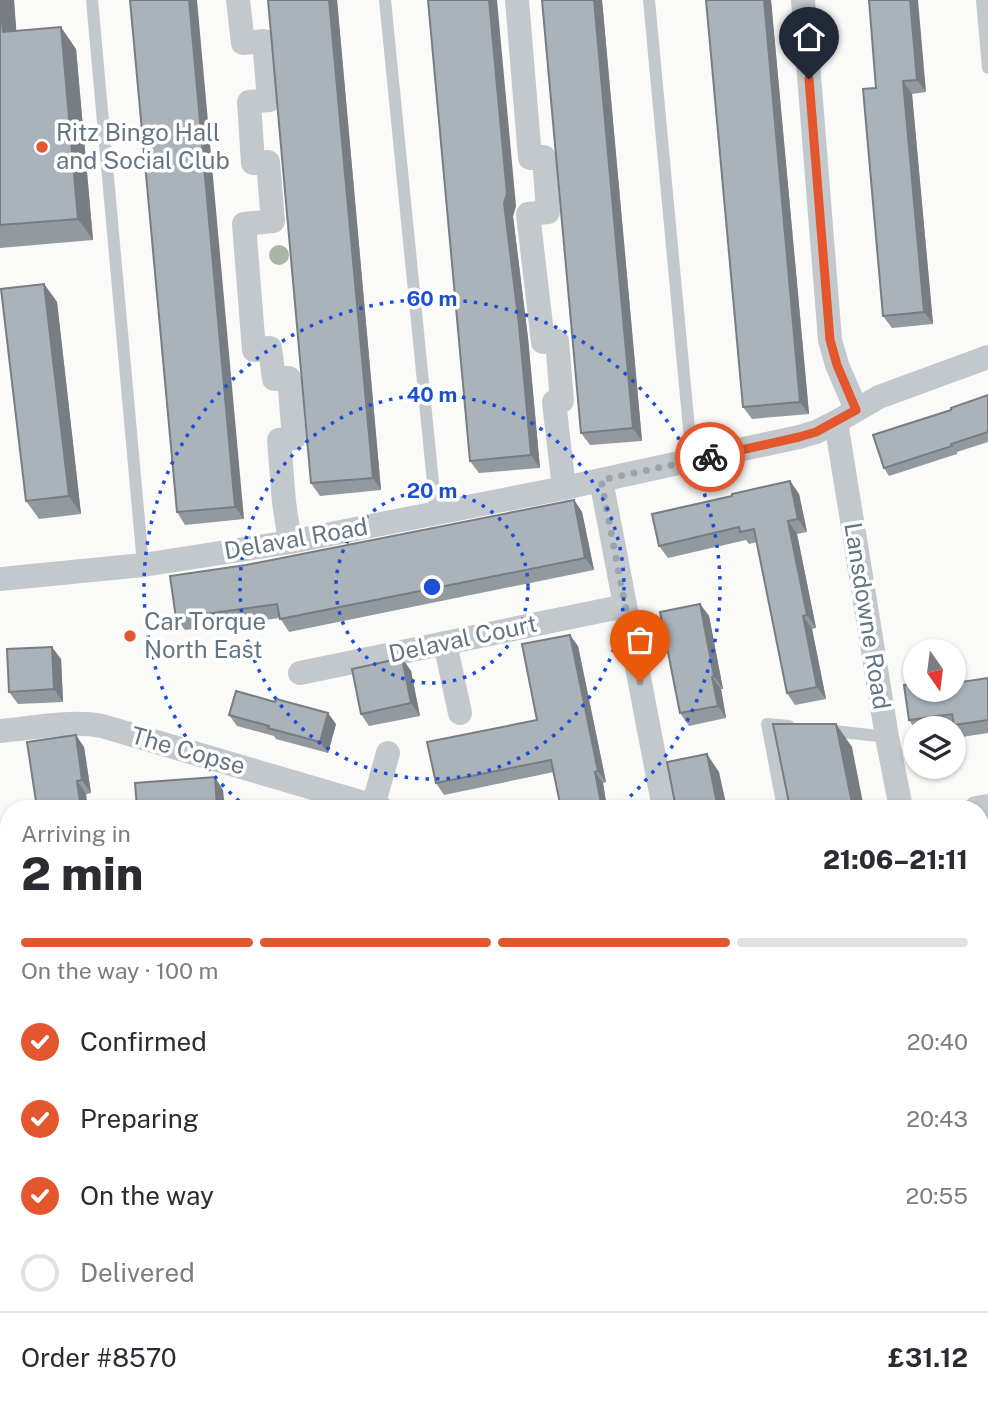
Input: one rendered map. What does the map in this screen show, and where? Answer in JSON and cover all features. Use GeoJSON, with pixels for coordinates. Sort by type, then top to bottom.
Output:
{"type":"FeatureCollection","features":[{"type":"Feature","properties":{"kind":"street"},"geometry":{"type":"LineString","coordinates":[[238,0],[243,43],[264,41],[269,100],[249,102],[253,163],[268,162],[273,221],[244,224],[254,349],[270,348],[274,379],[289,378],[294,438],[278,440],[290,542]]}},
{"type":"Feature","properties":{"kind":"street"},"geometry":{"type":"LineString","coordinates":[[517,0],[530,158],[544,157],[548,212],[528,214],[542,342],[557,341],[562,401],[554,402],[564,488]]}},
{"type":"Feature","properties":{"kind":"street","name":"Lansdowne Road"},"geometry":{"type":"LineString","coordinates":[[803,0],[830,340],[846,416],[887,737],[899,800]]}},
{"type":"Feature","properties":{"kind":"street","name":"Delaval Road"},"geometry":{"type":"LineString","coordinates":[[0,579],[143,565],[290,542],[564,488],[799,437],[816,432],[878,397],[988,357]]}},
{"type":"Feature","properties":{"kind":"street"},"geometry":{"type":"LineString","coordinates":[[601,480],[662,800]]}},
{"type":"Feature","properties":{"kind":"street","name":"Delaval Court"},"geometry":{"type":"LineString","coordinates":[[300,673],[625,606]]}},
{"type":"Feature","properties":{"kind":"street"},"geometry":{"type":"LineString","coordinates":[[444,643],[460,713]]}},
{"type":"Feature","properties":{"kind":"street","name":"The Copse"},"geometry":{"type":"LineString","coordinates":[[0,731],[72,724],[102,726],[353,800]]}},
{"type":"Feature","properties":{"kind":"street","name":"The Copse"},"geometry":{"type":"LineString","coordinates":[[378,800],[388,753]]}},
{"type":"Feature","properties":{"kind":"lane"},"geometry":{"type":"LineString","coordinates":[[92,0],[143,565]]}},
{"type":"Feature","properties":{"kind":"lane"},"geometry":{"type":"LineString","coordinates":[[385,0],[436,513]]}},
{"type":"Feature","properties":{"kind":"lane"},"geometry":{"type":"LineString","coordinates":[[649,0],[692,461]]}},
{"type":"Feature","properties":{"kind":"lane"},"geometry":{"type":"LineString","coordinates":[[982,0],[988,68]]}},
{"type":"Feature","properties":{"kind":"lane"},"geometry":{"type":"LineString","coordinates":[[781,800],[767,724],[887,737]]}},
{"type":"Feature","properties":{"kind":"building","name":"Ritz Bingo Hall and Social Club"},"geometry":{"type":"Polygon","coordinates":[[[0,0],[3,32],[61,27],[78,219],[0,225],[0,0]]]}},
{"type":"Feature","properties":{"kind":"building"},"geometry":{"type":"Polygon","coordinates":[[[130,0],[189,0],[235,507],[177,512],[130,0]]]}},
{"type":"Feature","properties":{"kind":"building"},"geometry":{"type":"Polygon","coordinates":[[[268,0],[329,0],[373,478],[311,483],[268,0]]]}},
{"type":"Feature","properties":{"kind":"building"},"geometry":{"type":"Polygon","coordinates":[[[428,0],[489,0],[507,194],[504,203],[531,455],[470,461],[428,0]]]}},
{"type":"Feature","properties":{"kind":"building"},"geometry":{"type":"Polygon","coordinates":[[[542,0],[594,0],[633,428],[581,433],[542,0]]]}},
{"type":"Feature","properties":{"kind":"building"},"geometry":{"type":"Polygon","coordinates":[[[706,0],[764,0],[800,402],[743,407],[706,0]]]}},
{"type":"Feature","properties":{"kind":"building"},"geometry":{"type":"Polygon","coordinates":[[[869,0],[910,0],[917,80],[903,81],[924,312],[883,316],[863,89],[876,88],[869,0]]]}},
{"type":"Feature","properties":{"kind":"building"},"geometry":{"type":"Polygon","coordinates":[[[44,284],[69,496],[26,501],[1,289],[44,284]]]}},
{"type":"Feature","properties":{"kind":"building"},"geometry":{"type":"Polygon","coordinates":[[[988,395],[988,432],[884,468],[873,435],[988,395]]]}},
{"type":"Feature","properties":{"kind":"building"},"geometry":{"type":"Polygon","coordinates":[[[790,481],[798,519],[788,521],[807,615],[803,616],[817,687],[787,693],[754,529],[740,532],[739,527],[659,546],[652,514],[790,481]]]}},
{"type":"Feature","properties":{"kind":"building"},"geometry":{"type":"Polygon","coordinates":[[[574,500],[585,558],[280,619],[277,604],[176,618],[170,576],[246,565],[574,500]]]}},
{"type":"Feature","properties":{"kind":"building"},"geometry":{"type":"Polygon","coordinates":[[[700,604],[718,706],[680,713],[660,612],[700,604]]]}},
{"type":"Feature","properties":{"kind":"building"},"geometry":{"type":"Polygon","coordinates":[[[570,635],[598,771],[595,772],[600,800],[559,800],[551,760],[436,783],[427,742],[537,720],[522,644],[570,635]]]}},
{"type":"Feature","properties":{"kind":"building"},"geometry":{"type":"Polygon","coordinates":[[[52,647],[54,689],[9,692],[7,649],[52,647]]]}},
{"type":"Feature","properties":{"kind":"building"},"geometry":{"type":"Polygon","coordinates":[[[402,658],[411,703],[361,714],[352,669],[402,658]]]}},
{"type":"Feature","properties":{"kind":"building"},"geometry":{"type":"Polygon","coordinates":[[[988,678],[988,720],[966,723],[966,716],[952,714],[908,716],[906,702],[966,702],[966,681],[988,678]]]}},
{"type":"Feature","properties":{"kind":"building"},"geometry":{"type":"Polygon","coordinates":[[[236,691],[328,713],[320,742],[229,715],[236,691]]]}},
{"type":"Feature","properties":{"kind":"building"},"geometry":{"type":"Polygon","coordinates":[[[773,724],[836,724],[851,800],[788,800],[773,724]]]}},
{"type":"Feature","properties":{"kind":"building"},"geometry":{"type":"Polygon","coordinates":[[[76,735],[82,780],[77,781],[80,800],[36,800],[27,742],[76,735]]]}},
{"type":"Feature","properties":{"kind":"building"},"geometry":{"type":"Polygon","coordinates":[[[707,754],[716,800],[674,800],[667,762],[707,754]]]}},
{"type":"Feature","properties":{"kind":"building"},"geometry":{"type":"Polygon","coordinates":[[[215,777],[216,800],[136,800],[135,783],[215,777]]]}},
{"type":"Feature","properties":{"kind":"way so far"},"geometry":{"type":"LineString","coordinates":[[640,682],[601,480],[710,457]]}},
{"type":"Feature","properties":{"kind":"place","name":"Ritz Bingo Hall and Social Club"},"geometry":{"type":"Point","coordinates":[42,147]}},
{"type":"Feature","properties":{"kind":"place","name":"Car Torque North East"},"geometry":{"type":"Point","coordinates":[130,636]}},
{"type":"Feature","properties":{"kind":"route"},"geometry":{"type":"LineString","coordinates":[[710,457],[816,432],[856,410],[837,365],[830,340],[809,79]]}}]}
